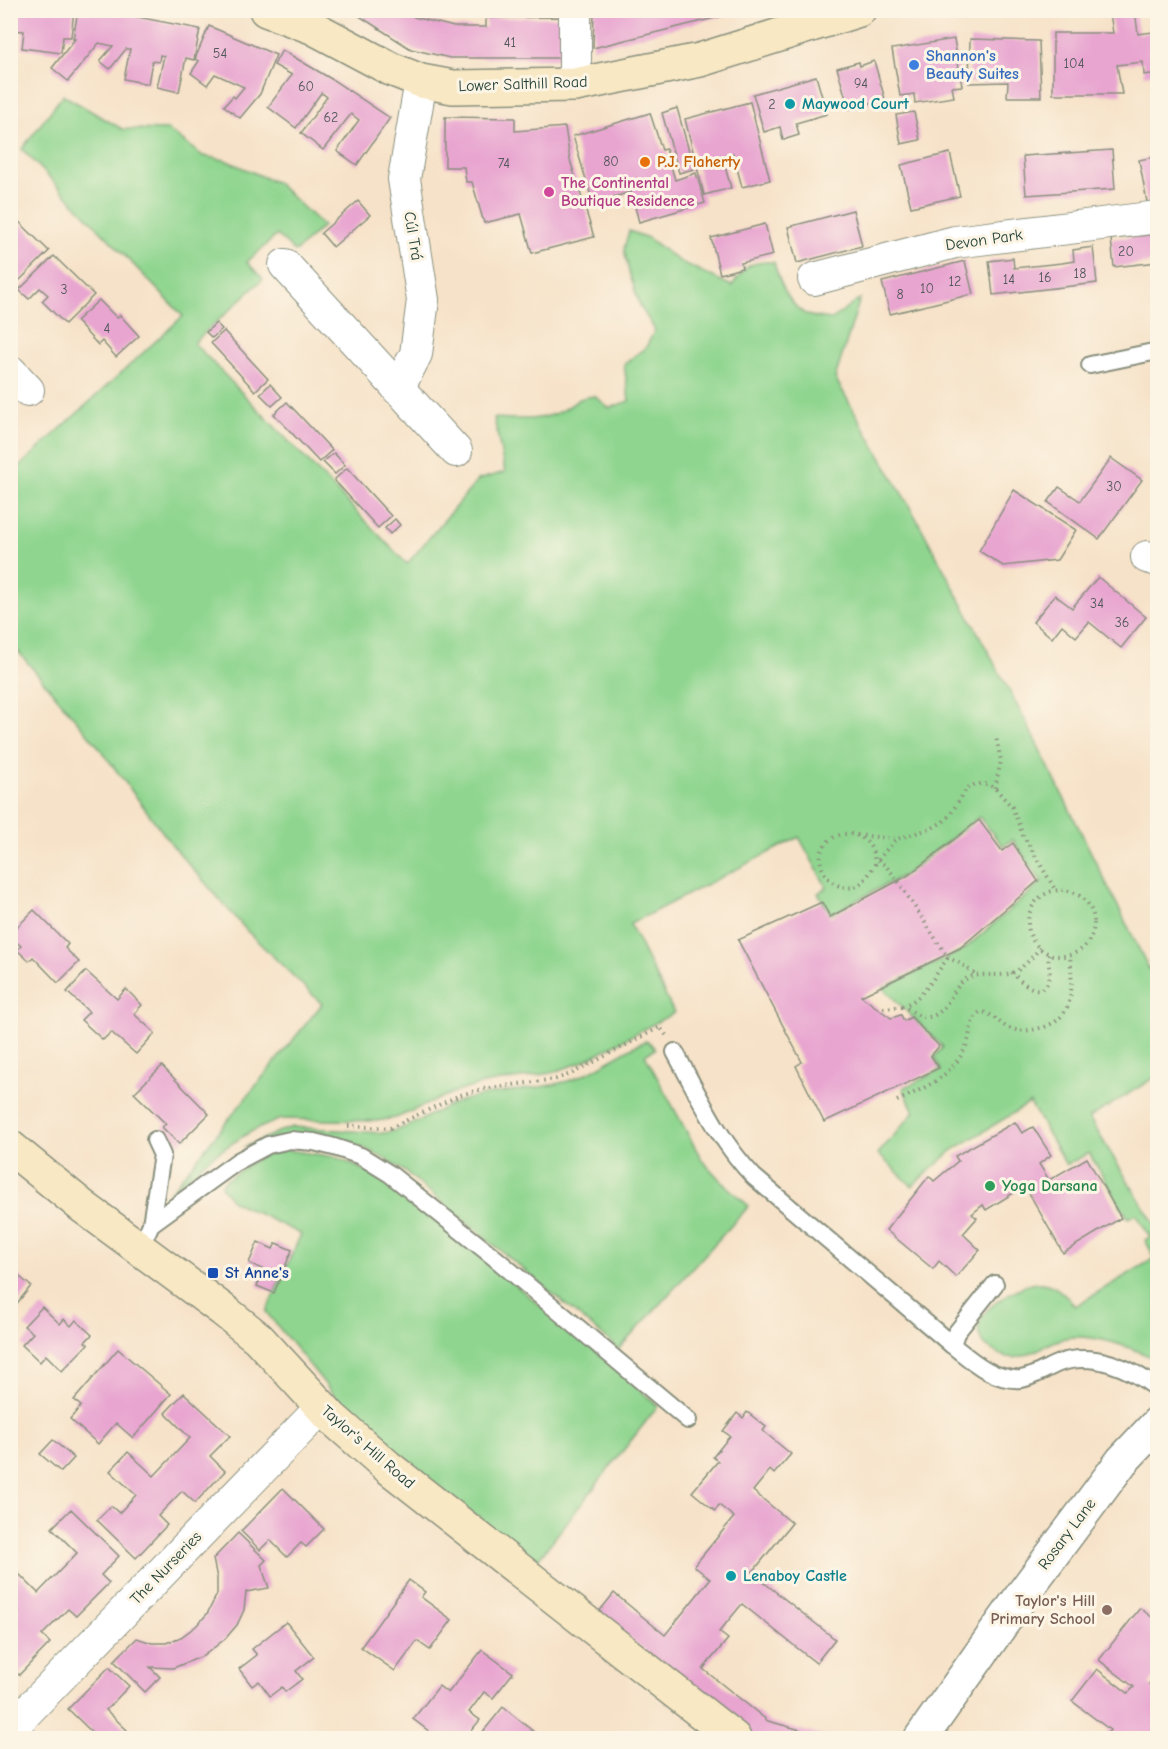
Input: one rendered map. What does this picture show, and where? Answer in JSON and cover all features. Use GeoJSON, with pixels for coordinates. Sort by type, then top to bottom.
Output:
{"type":"FeatureCollection","features":[{"type":"Feature","properties":{"kind":"main road","name":"Lower Salthill Road"},"geometry":{"type":"LineString","coordinates":[[266,10],[312,27],[383,65],[421,81],[453,87],[575,86],[700,60],[859,10]]}},
{"type":"Feature","properties":{"kind":"main road","name":"Taylor's Hill Road"},"geometry":{"type":"LineString","coordinates":[[11,1147],[82,1206],[145,1237],[223,1310],[258,1338],[321,1407],[354,1439],[734,1738]]}},
{"type":"Feature","properties":{"kind":"street"},"geometry":{"type":"LineString","coordinates":[[574,10],[575,86]]}},
{"type":"Feature","properties":{"kind":"street","name":"Cúl Trá"},"geometry":{"type":"LineString","coordinates":[[398,389],[416,354],[423,300],[404,179],[421,81]]}},
{"type":"Feature","properties":{"kind":"street","name":"Devon Park"},"geometry":{"type":"LineString","coordinates":[[814,279],[956,242],[1158,217]]}},
{"type":"Feature","properties":{"kind":"street"},"geometry":{"type":"LineString","coordinates":[[285,265],[456,451]]}},
{"type":"Feature","properties":{"kind":"street","name":"The Nurseries"},"geometry":{"type":"LineString","coordinates":[[10,1729],[321,1407]]}},
{"type":"Feature","properties":{"kind":"street","name":"Rosary Lane"},"geometry":{"type":"LineString","coordinates":[[921,1738],[1108,1479],[1130,1450],[1158,1423]]}},
{"type":"Feature","properties":{"kind":"lane"},"geometry":{"type":"LineString","coordinates":[[1090,365],[1158,351]]}},
{"type":"Feature","properties":{"kind":"lane"},"geometry":{"type":"LineString","coordinates":[[675,1052],[705,1108],[738,1161],[754,1177],[981,1368],[1002,1377],[1020,1379],[1060,1363],[1083,1359],[1110,1363],[1132,1371],[1158,1389]]}},
{"type":"Feature","properties":{"kind":"lane"},"geometry":{"type":"LineString","coordinates":[[145,1237],[162,1155],[155,1140]]}},
{"type":"Feature","properties":{"kind":"lane"},"geometry":{"type":"LineString","coordinates":[[145,1237],[238,1161],[268,1145],[290,1140],[314,1142],[361,1156],[390,1174],[495,1258],[688,1420]]}},
{"type":"Feature","properties":{"kind":"lane"},"geometry":{"type":"LineString","coordinates":[[952,1345],[956,1333],[996,1284]]}},
{"type":"Feature","properties":{"kind":"path"},"geometry":{"type":"LineString","coordinates":[[995,788],[1001,761],[996,737]]}},
{"type":"Feature","properties":{"kind":"path"},"geometry":{"type":"LineString","coordinates":[[897,839],[876,862],[866,880],[851,887],[835,884],[823,871],[821,855],[824,847],[838,835],[848,833],[897,839],[943,822],[967,788],[976,784],[987,784],[995,788],[1012,807],[1023,836],[1056,891]]}},
{"type":"Feature","properties":{"kind":"path"},"geometry":{"type":"LineString","coordinates":[[857,835],[865,839],[871,847],[876,862]]}},
{"type":"Feature","properties":{"kind":"path"},"geometry":{"type":"LineString","coordinates":[[876,862],[886,866],[896,878],[948,958],[960,963],[976,975]]}},
{"type":"Feature","properties":{"kind":"path"},"geometry":{"type":"LineString","coordinates":[[1067,891],[1086,902],[1094,922],[1092,933],[1080,951],[1059,956],[1049,954],[1040,948],[1033,940],[1028,920],[1037,901],[1045,894],[1067,891]]}},
{"type":"Feature","properties":{"kind":"path"},"geometry":{"type":"LineString","coordinates":[[901,1007],[927,1017],[936,1015],[944,1008],[960,984],[976,975],[1012,972],[1022,967],[1040,948]]}},
{"type":"Feature","properties":{"kind":"path"},"geometry":{"type":"LineString","coordinates":[[1012,972],[1026,987],[1041,988],[1047,984],[1050,977],[1047,962],[1049,954]]}},
{"type":"Feature","properties":{"kind":"path"},"geometry":{"type":"LineString","coordinates":[[897,1101],[942,1078],[955,1064],[966,1045],[971,1023],[980,1012],[990,1014],[1007,1027],[1024,1030],[1050,1025],[1063,1016],[1070,1001],[1072,988],[1070,955]]}},
{"type":"Feature","properties":{"kind":"path"},"geometry":{"type":"LineString","coordinates":[[883,1008],[901,1007],[920,997],[948,958]]}},
{"type":"Feature","properties":{"kind":"path"},"geometry":{"type":"LineString","coordinates":[[339,1126],[390,1128],[460,1095],[483,1089],[563,1077],[596,1063],[660,1027],[675,1052]]}},
{"type":"Feature","properties":{"kind":"green space"},"geometry":{"type":"Polygon","coordinates":[[[63,95],[122,129],[168,130],[203,156],[225,160],[277,183],[323,226],[295,252],[277,235],[247,262],[263,279],[194,343],[407,564],[478,480],[505,472],[494,418],[545,417],[579,400],[595,396],[609,408],[629,401],[624,364],[646,347],[655,330],[640,306],[629,272],[624,249],[629,231],[648,238],[679,261],[732,286],[748,266],[774,262],[778,277],[790,300],[811,316],[832,319],[860,299],[835,378],[914,514],[1026,722],[1157,985],[1157,1076],[1089,1118],[1157,1228],[1157,1360],[1116,1344],[1084,1337],[1062,1339],[1013,1358],[992,1350],[985,1345],[979,1335],[983,1315],[1002,1299],[1027,1285],[1042,1283],[1052,1286],[1075,1306],[1155,1258],[1145,1240],[1150,1237],[1136,1214],[1128,1218],[1089,1153],[1066,1165],[1030,1103],[953,1150],[912,1186],[878,1154],[914,1112],[903,1088],[941,1070],[934,1057],[943,1047],[883,988],[963,950],[1042,882],[1013,840],[1003,846],[979,817],[906,874],[831,914],[818,893],[827,888],[799,837],[630,924],[674,1013],[582,1062],[551,1073],[483,1084],[452,1093],[396,1118],[376,1121],[281,1119],[250,1132],[212,1156],[169,1193],[322,1004],[247,931],[173,846],[98,746],[11,643],[11,474],[183,316],[22,149],[63,95]]]}},
{"type":"Feature","properties":{"kind":"green space"},"geometry":{"type":"Polygon","coordinates":[[[645,1041],[655,1049],[645,1055],[702,1160],[749,1206],[619,1349],[407,1173],[387,1160],[348,1142],[309,1135],[266,1140],[243,1148],[293,1127],[382,1133],[393,1131],[458,1102],[571,1080],[645,1041]]]}},
{"type":"Feature","properties":{"kind":"green space"},"geometry":{"type":"Polygon","coordinates":[[[287,1150],[336,1157],[368,1172],[407,1195],[658,1406],[535,1563],[385,1446],[348,1412],[266,1312],[301,1234],[232,1201],[221,1186],[224,1181],[260,1157],[287,1150]]]}},
{"type":"Feature","properties":{"kind":"building"},"geometry":{"type":"Polygon","coordinates":[[[10,10],[74,10],[71,37],[63,37],[61,53],[22,48],[24,31],[10,30],[10,10]]]}},
{"type":"Feature","properties":{"kind":"building"},"geometry":{"type":"Polygon","coordinates":[[[78,10],[133,10],[132,16],[200,29],[194,60],[186,58],[179,92],[157,87],[164,56],[160,55],[159,62],[152,61],[148,84],[124,79],[130,49],[126,49],[110,69],[100,61],[113,46],[99,43],[68,81],[52,68],[75,39],[73,39],[78,10]]]}},
{"type":"Feature","properties":{"kind":"building"},"geometry":{"type":"Polygon","coordinates":[[[350,10],[405,10],[414,17],[454,27],[486,27],[486,18],[567,17],[568,58],[450,58],[411,49],[350,10]]]}},
{"type":"Feature","properties":{"kind":"building"},"geometry":{"type":"Polygon","coordinates":[[[594,10],[742,10],[743,11],[593,48],[594,10]]]}},
{"type":"Feature","properties":{"kind":"building"},"geometry":{"type":"Polygon","coordinates":[[[1135,10],[1138,34],[1153,32],[1154,40],[1158,40],[1158,73],[1144,75],[1143,62],[1117,65],[1122,94],[1053,94],[1053,33],[1113,33],[1110,13],[1135,10]]]}},
{"type":"Feature","properties":{"kind":"building"},"geometry":{"type":"Polygon","coordinates":[[[209,26],[276,55],[260,94],[240,118],[224,106],[244,87],[215,74],[207,85],[191,73],[199,61],[195,59],[209,26]]]}},
{"type":"Feature","properties":{"kind":"building"},"geometry":{"type":"Polygon","coordinates":[[[954,39],[962,86],[952,87],[954,97],[915,103],[914,94],[900,96],[892,49],[954,39]]]}},
{"type":"Feature","properties":{"kind":"building"},"geometry":{"type":"Polygon","coordinates":[[[970,39],[1039,41],[1041,97],[1007,97],[1008,82],[969,83],[970,39]]]}},
{"type":"Feature","properties":{"kind":"building"},"geometry":{"type":"Polygon","coordinates":[[[282,50],[390,118],[357,165],[337,151],[359,120],[351,114],[323,150],[301,133],[327,97],[323,94],[321,93],[296,128],[268,107],[292,75],[274,65],[282,50]]]}},
{"type":"Feature","properties":{"kind":"building"},"geometry":{"type":"Polygon","coordinates":[[[874,61],[885,99],[849,109],[837,68],[859,62],[860,66],[874,61]]]}},
{"type":"Feature","properties":{"kind":"building","name":"Maywood Court"},"geometry":{"type":"Polygon","coordinates":[[[816,76],[827,114],[796,123],[799,135],[783,140],[780,127],[764,132],[753,94],[816,76]]]}},
{"type":"Feature","properties":{"kind":"building"},"geometry":{"type":"Polygon","coordinates":[[[750,102],[770,180],[742,187],[733,153],[722,156],[731,188],[704,195],[685,119],[750,102]]]}},
{"type":"Feature","properties":{"kind":"building"},"geometry":{"type":"Polygon","coordinates":[[[677,108],[694,169],[679,173],[662,113],[677,108]]]}},
{"type":"Feature","properties":{"kind":"building"},"geometry":{"type":"Polygon","coordinates":[[[914,112],[920,140],[901,144],[896,115],[914,112]]]}},
{"type":"Feature","properties":{"kind":"building","name":"P.J. Flaherty"},"geometry":{"type":"Polygon","coordinates":[[[650,113],[662,150],[666,149],[675,180],[696,173],[705,203],[639,222],[631,192],[593,203],[573,136],[650,113]]]}},
{"type":"Feature","properties":{"kind":"building"},"geometry":{"type":"Polygon","coordinates":[[[445,117],[515,118],[515,131],[565,127],[570,160],[594,237],[532,253],[521,214],[484,223],[472,182],[466,182],[464,167],[445,167],[445,117]]]}},
{"type":"Feature","properties":{"kind":"building"},"geometry":{"type":"Polygon","coordinates":[[[1112,150],[1115,189],[1026,195],[1023,156],[1112,150]]]}},
{"type":"Feature","properties":{"kind":"building"},"geometry":{"type":"Polygon","coordinates":[[[950,153],[960,196],[911,207],[901,165],[950,153]]]}},
{"type":"Feature","properties":{"kind":"building"},"geometry":{"type":"Polygon","coordinates":[[[1158,156],[1158,200],[1147,202],[1139,160],[1158,156]]]}},
{"type":"Feature","properties":{"kind":"building"},"geometry":{"type":"Polygon","coordinates":[[[358,201],[370,215],[333,247],[321,233],[358,201]]]}},
{"type":"Feature","properties":{"kind":"building"},"geometry":{"type":"Polygon","coordinates":[[[853,210],[862,246],[797,263],[788,227],[853,210]]]}},
{"type":"Feature","properties":{"kind":"building"},"geometry":{"type":"Polygon","coordinates":[[[10,213],[49,251],[20,280],[10,270],[10,213]]]}},
{"type":"Feature","properties":{"kind":"building"},"geometry":{"type":"Polygon","coordinates":[[[765,224],[773,255],[741,263],[742,268],[720,274],[711,238],[765,224]]]}},
{"type":"Feature","properties":{"kind":"building"},"geometry":{"type":"Polygon","coordinates":[[[1158,234],[1158,262],[1114,267],[1111,239],[1158,234]]]}},
{"type":"Feature","properties":{"kind":"building"},"geometry":{"type":"Polygon","coordinates":[[[1093,247],[1097,283],[993,295],[989,261],[1013,258],[1014,268],[1062,263],[1074,261],[1073,250],[1093,247]]]}},
{"type":"Feature","properties":{"kind":"building"},"geometry":{"type":"Polygon","coordinates":[[[54,256],[94,295],[65,324],[42,301],[48,295],[40,288],[29,299],[19,290],[54,256]]]}},
{"type":"Feature","properties":{"kind":"building"},"geometry":{"type":"Polygon","coordinates":[[[965,261],[973,294],[890,314],[882,282],[965,261]]]}},
{"type":"Feature","properties":{"kind":"building"},"geometry":{"type":"Polygon","coordinates":[[[99,300],[117,318],[120,315],[139,336],[116,357],[102,341],[98,345],[76,321],[99,300]]]}},
{"type":"Feature","properties":{"kind":"building"},"geometry":{"type":"Polygon","coordinates":[[[216,323],[222,329],[212,338],[206,332],[216,323]]]}},
{"type":"Feature","properties":{"kind":"building"},"geometry":{"type":"Polygon","coordinates":[[[224,331],[268,379],[255,391],[211,343],[224,331]]]}},
{"type":"Feature","properties":{"kind":"building"},"geometry":{"type":"Polygon","coordinates":[[[270,384],[282,397],[272,406],[260,394],[270,384]]]}},
{"type":"Feature","properties":{"kind":"building"},"geometry":{"type":"Polygon","coordinates":[[[287,402],[332,450],[319,462],[274,414],[287,402]]]}},
{"type":"Feature","properties":{"kind":"building"},"geometry":{"type":"Polygon","coordinates":[[[334,453],[345,465],[335,474],[323,462],[334,453]]]}},
{"type":"Feature","properties":{"kind":"building"},"geometry":{"type":"Polygon","coordinates":[[[1111,458],[1142,480],[1099,539],[1048,502],[1059,487],[1080,501],[1111,458]]]}},
{"type":"Feature","properties":{"kind":"building"},"geometry":{"type":"Polygon","coordinates":[[[347,468],[391,516],[378,528],[334,480],[347,468]]]}},
{"type":"Feature","properties":{"kind":"building"},"geometry":{"type":"Polygon","coordinates":[[[1014,490],[1076,530],[1057,560],[1003,566],[979,551],[1014,490]]]}},
{"type":"Feature","properties":{"kind":"building"},"geometry":{"type":"Polygon","coordinates":[[[395,519],[400,525],[390,534],[385,528],[395,519]]]}},
{"type":"Feature","properties":{"kind":"building"},"geometry":{"type":"Polygon","coordinates":[[[1098,577],[1146,617],[1121,648],[1089,622],[1076,637],[1062,625],[1052,638],[1033,622],[1055,595],[1072,608],[1098,577]]]}},
{"type":"Feature","properties":{"kind":"building"},"geometry":{"type":"Polygon","coordinates":[[[979,820],[1002,851],[1013,843],[1038,881],[960,948],[861,996],[891,1018],[901,1015],[904,1021],[911,1017],[939,1046],[931,1056],[939,1068],[824,1122],[796,1066],[802,1062],[738,940],[822,902],[830,917],[907,876],[979,820]]]}},
{"type":"Feature","properties":{"kind":"building"},"geometry":{"type":"Polygon","coordinates":[[[34,910],[68,944],[65,948],[79,962],[58,983],[33,957],[29,961],[17,950],[21,946],[10,936],[34,910]]]}},
{"type":"Feature","properties":{"kind":"building"},"geometry":{"type":"Polygon","coordinates":[[[86,971],[117,999],[126,989],[142,1005],[134,1014],[155,1033],[136,1054],[111,1032],[103,1040],[81,1020],[89,1012],[67,992],[86,971]]]}},
{"type":"Feature","properties":{"kind":"building"},"geometry":{"type":"Polygon","coordinates":[[[162,1066],[209,1114],[179,1144],[162,1127],[166,1124],[134,1093],[162,1066]]]}},
{"type":"Feature","properties":{"kind":"building"},"geometry":{"type":"Polygon","coordinates":[[[1015,1122],[1022,1133],[1033,1127],[1051,1155],[1039,1164],[1049,1180],[1087,1158],[1121,1218],[1063,1253],[1025,1186],[986,1210],[983,1205],[972,1214],[977,1218],[963,1234],[980,1250],[956,1277],[939,1261],[933,1269],[886,1230],[929,1176],[934,1181],[958,1161],[955,1156],[1015,1122]]]}},
{"type":"Feature","properties":{"kind":"building"},"geometry":{"type":"Polygon","coordinates":[[[258,1242],[273,1249],[276,1243],[292,1250],[274,1293],[257,1286],[264,1270],[249,1263],[258,1242]]]}},
{"type":"Feature","properties":{"kind":"building"},"geometry":{"type":"Polygon","coordinates":[[[15,1273],[31,1286],[10,1312],[10,1279],[15,1273]]]}},
{"type":"Feature","properties":{"kind":"building"},"geometry":{"type":"Polygon","coordinates":[[[42,1307],[60,1324],[64,1319],[71,1326],[76,1320],[92,1335],[85,1342],[88,1344],[62,1371],[46,1355],[40,1362],[22,1345],[33,1333],[24,1326],[42,1307]]]}},
{"type":"Feature","properties":{"kind":"building"},"geometry":{"type":"Polygon","coordinates":[[[118,1349],[171,1394],[133,1438],[116,1423],[98,1444],[70,1419],[81,1406],[74,1400],[118,1349]]]}},
{"type":"Feature","properties":{"kind":"building"},"geometry":{"type":"Polygon","coordinates":[[[184,1393],[230,1436],[210,1456],[225,1471],[195,1503],[182,1491],[158,1516],[167,1525],[136,1558],[97,1520],[111,1506],[119,1513],[136,1495],[110,1471],[128,1452],[154,1476],[190,1438],[165,1413],[184,1393]]]}},
{"type":"Feature","properties":{"kind":"building","name":"Lenaboy Castle"},"geometry":{"type":"Polygon","coordinates":[[[747,1412],[766,1427],[763,1431],[791,1454],[774,1474],[770,1470],[753,1491],[792,1523],[752,1573],[835,1639],[816,1663],[742,1604],[719,1632],[728,1639],[703,1669],[768,1721],[830,1738],[754,1738],[598,1613],[614,1593],[665,1635],[710,1579],[694,1566],[734,1517],[719,1505],[715,1511],[692,1492],[718,1461],[713,1457],[730,1436],[723,1431],[737,1413],[743,1418],[747,1412]]]}},
{"type":"Feature","properties":{"kind":"building"},"geometry":{"type":"Polygon","coordinates":[[[53,1440],[74,1458],[61,1472],[40,1454],[53,1440]]]}},
{"type":"Feature","properties":{"kind":"building"},"geometry":{"type":"Polygon","coordinates":[[[283,1488],[324,1529],[306,1547],[301,1543],[287,1557],[270,1540],[260,1550],[241,1531],[283,1488]]]}},
{"type":"Feature","properties":{"kind":"building"},"geometry":{"type":"Polygon","coordinates":[[[71,1509],[119,1556],[101,1575],[109,1583],[76,1616],[68,1609],[42,1635],[50,1643],[19,1675],[10,1668],[10,1621],[19,1612],[10,1604],[10,1573],[14,1569],[38,1593],[77,1553],[52,1528],[71,1509]]]}},
{"type":"Feature","properties":{"kind":"building"},"geometry":{"type":"Polygon","coordinates":[[[238,1533],[266,1560],[261,1565],[269,1588],[246,1592],[244,1610],[237,1625],[225,1639],[203,1656],[173,1668],[150,1667],[160,1677],[145,1692],[114,1661],[137,1638],[152,1643],[166,1643],[181,1637],[196,1626],[207,1614],[217,1594],[217,1578],[213,1559],[238,1533]]]}},
{"type":"Feature","properties":{"kind":"building"},"geometry":{"type":"Polygon","coordinates":[[[409,1580],[425,1592],[421,1597],[452,1620],[430,1650],[417,1641],[395,1671],[361,1647],[409,1580]]]}},
{"type":"Feature","properties":{"kind":"building"},"geometry":{"type":"Polygon","coordinates":[[[1140,1608],[1158,1622],[1158,1673],[1149,1684],[1158,1692],[1158,1738],[1103,1738],[1110,1730],[1072,1701],[1097,1669],[1128,1693],[1134,1687],[1099,1660],[1140,1608]]]}},
{"type":"Feature","properties":{"kind":"building"},"geometry":{"type":"Polygon","coordinates":[[[286,1622],[314,1657],[296,1671],[302,1679],[285,1692],[282,1687],[270,1696],[259,1681],[252,1686],[239,1669],[257,1655],[252,1649],[286,1622]]]}},
{"type":"Feature","properties":{"kind":"building"},"geometry":{"type":"Polygon","coordinates":[[[482,1650],[513,1673],[493,1698],[484,1692],[469,1712],[480,1720],[465,1738],[438,1738],[413,1719],[439,1686],[448,1693],[482,1650]]]}},
{"type":"Feature","properties":{"kind":"building"},"geometry":{"type":"Polygon","coordinates":[[[109,1667],[129,1686],[106,1710],[127,1730],[120,1738],[98,1738],[68,1709],[109,1667]]]}},
{"type":"Feature","properties":{"kind":"building"},"geometry":{"type":"Polygon","coordinates":[[[503,1707],[534,1732],[528,1738],[478,1738],[503,1707]]]}},
{"type":"Feature","properties":{"kind":"place","name":"Shannon's Beauty Suites"},"geometry":{"type":"Point","coordinates":[914,65]}},
{"type":"Feature","properties":{"kind":"place","name":"Maywood Court"},"geometry":{"type":"Point","coordinates":[790,104]}},
{"type":"Feature","properties":{"kind":"place","name":"P.J. Flaherty"},"geometry":{"type":"Point","coordinates":[645,162]}},
{"type":"Feature","properties":{"kind":"place","name":"The Continental Boutique Residence"},"geometry":{"type":"Point","coordinates":[549,192]}},
{"type":"Feature","properties":{"kind":"place","name":"Yoga Darsana"},"geometry":{"type":"Point","coordinates":[990,1186]}},
{"type":"Feature","properties":{"kind":"place","name":"St Anne's"},"geometry":{"type":"Point","coordinates":[213,1273]}},
{"type":"Feature","properties":{"kind":"place","name":"Lenaboy Castle"},"geometry":{"type":"Point","coordinates":[731,1576]}},
{"type":"Feature","properties":{"kind":"place","name":"Taylor's Hill Primary School"},"geometry":{"type":"Point","coordinates":[1107,1610]}}]}
